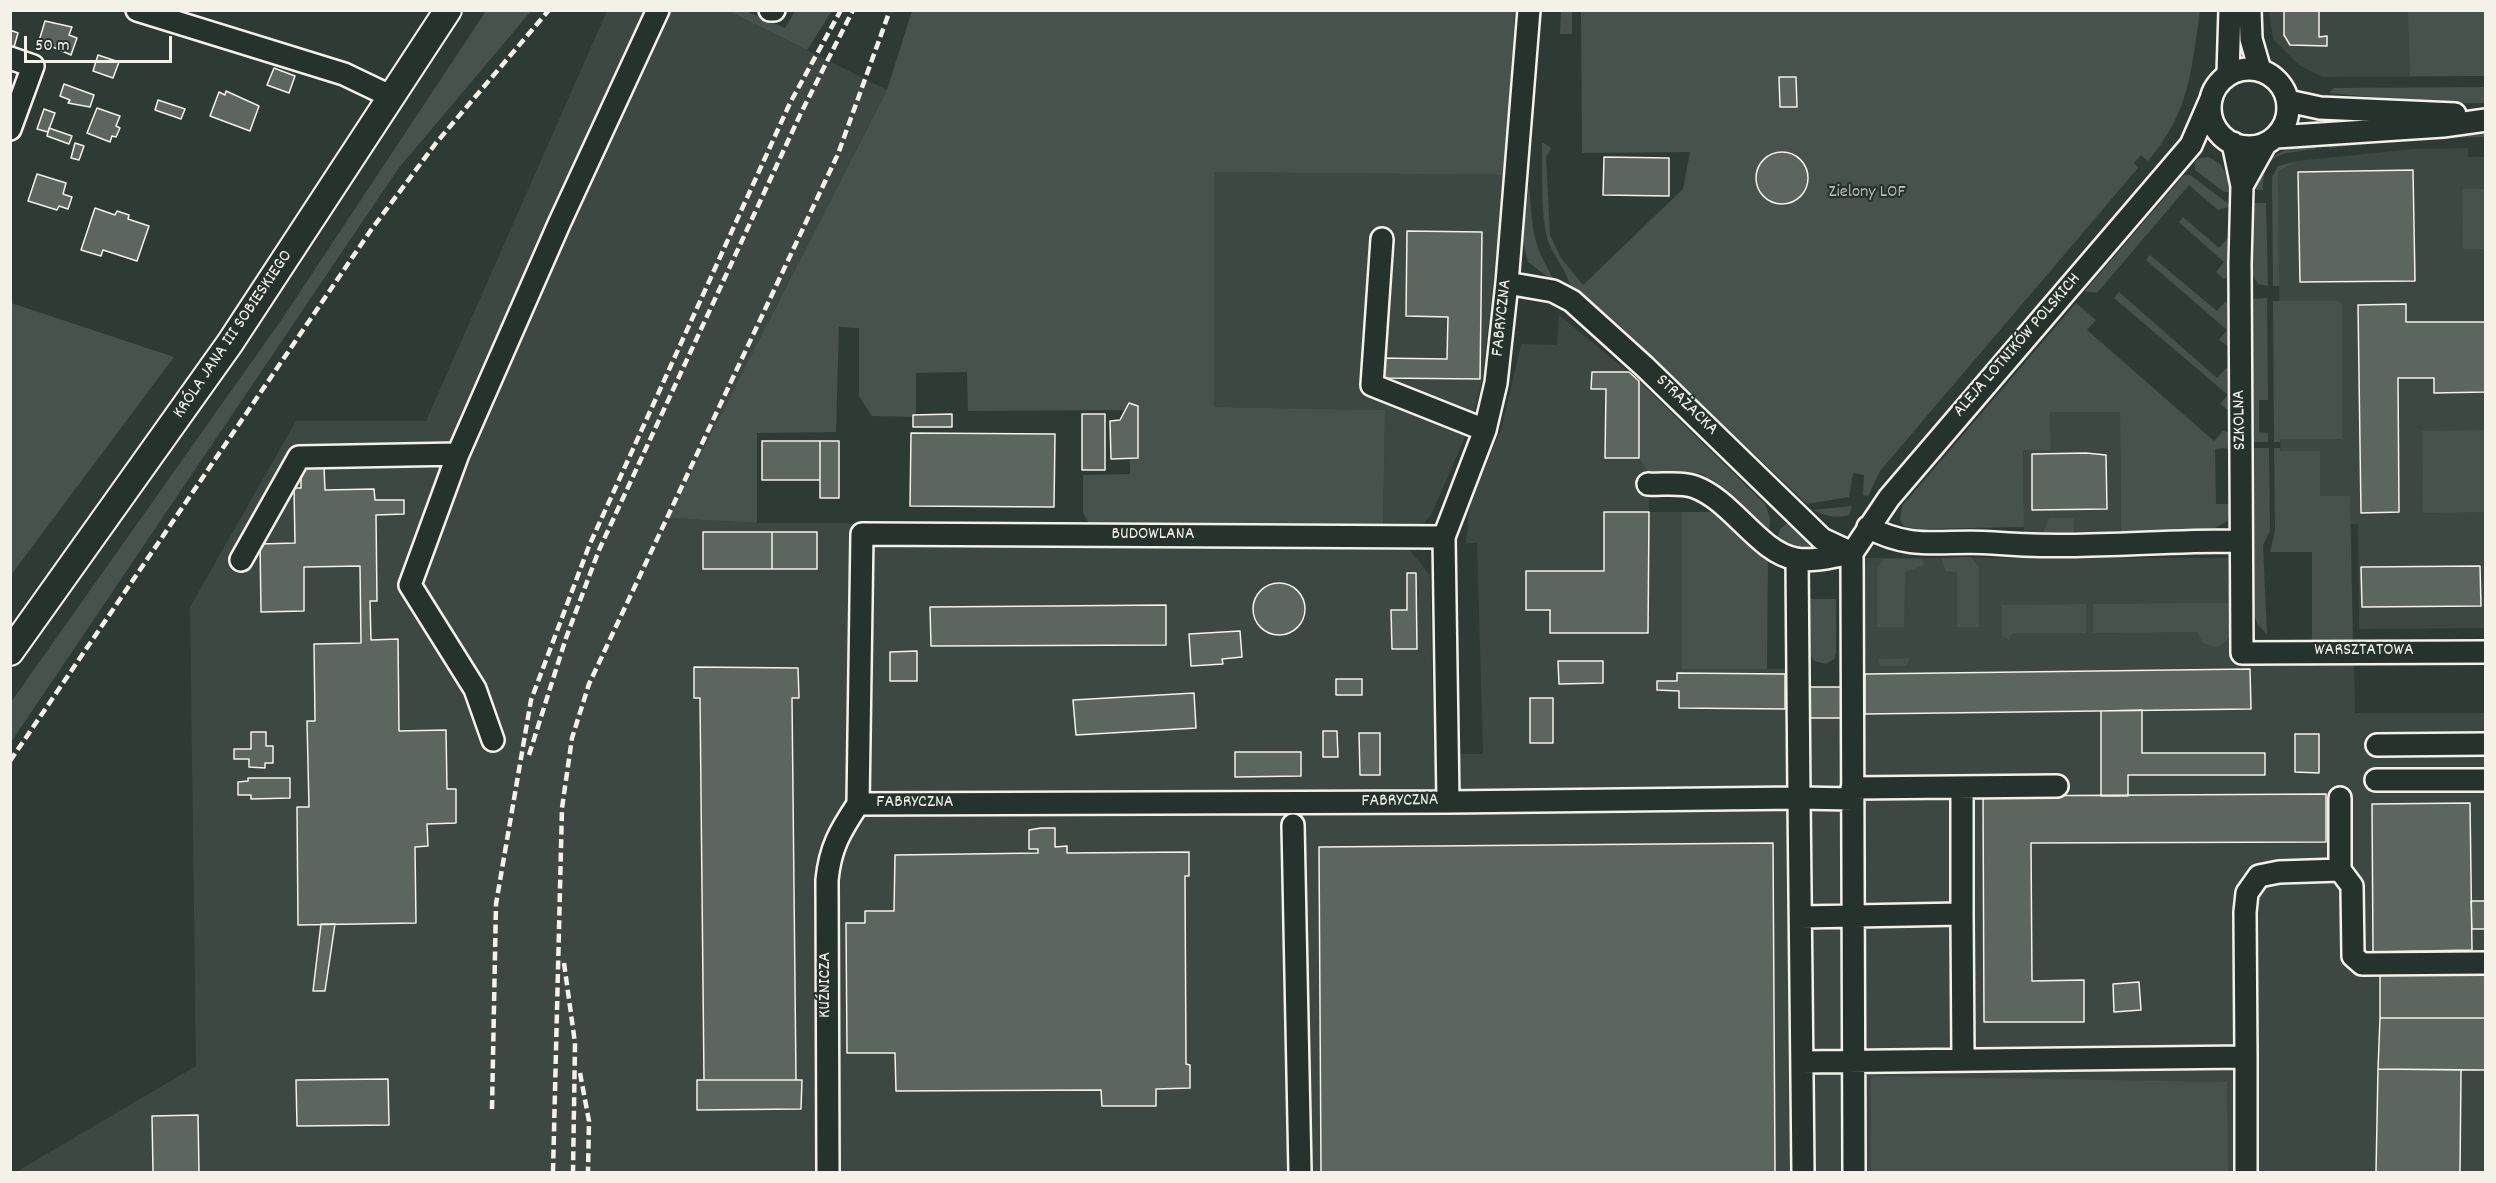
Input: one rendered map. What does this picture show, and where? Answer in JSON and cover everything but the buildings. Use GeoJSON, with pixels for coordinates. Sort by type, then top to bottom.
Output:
{"type":"FeatureCollection","features":[{"type":"Feature","properties":{"kind":"main road","name":"KRÓLA JANA III SOBIESKIEGO"},"geometry":{"type":"LineString","coordinates":[[10,652],[230,344],[448,10]]}},
{"type":"Feature","properties":{"kind":"street"},"geometry":{"type":"LineString","coordinates":[[137,10],[344,74],[392,97]]}},
{"type":"Feature","properties":{"kind":"street"},"geometry":{"type":"LineString","coordinates":[[493,740],[475,689],[411,585],[458,454],[559,224],[658,10]]}},
{"type":"Feature","properties":{"kind":"street","name":"FABRYCZNA"},"geometry":{"type":"LineString","coordinates":[[862,534],[858,804],[1448,802],[1444,537],[1485,430],[1496,383],[1507,283],[1529,10]]}},
{"type":"Feature","properties":{"kind":"street"},"geometry":{"type":"LineString","coordinates":[[2228,74],[2230,10]]}},
{"type":"Feature","properties":{"kind":"street"},"geometry":{"type":"LineString","coordinates":[[2250,10],[2251,39],[2260,70]]}},
{"type":"Feature","properties":{"kind":"street"},"geometry":{"type":"LineString","coordinates":[[10,58],[33,66],[10,129]]}},
{"type":"Feature","properties":{"kind":"street"},"geometry":{"type":"LineString","coordinates":[[2228,141],[2212,120],[2211,99],[2217,85],[2228,74],[2243,68],[2260,70],[2279,81],[2288,101],[2285,123],[2271,140]]}},
{"type":"Feature","properties":{"kind":"street","name":"ALEJA LOTNIKÓW POLSKICH"},"geometry":{"type":"LineString","coordinates":[[1852,553],[1868,526],[1945,432],[2191,145],[2211,99]]}},
{"type":"Feature","properties":{"kind":"street"},"geometry":{"type":"LineString","coordinates":[[2288,101],[2320,108],[2486,118]]}},
{"type":"Feature","properties":{"kind":"street"},"geometry":{"type":"LineString","coordinates":[[2191,145],[2228,141],[2249,147],[2271,140],[2443,126],[2486,118]]}},
{"type":"Feature","properties":{"kind":"street","name":"SZKOLNA"},"geometry":{"type":"LineString","coordinates":[[2242,186],[2271,140]]}},
{"type":"Feature","properties":{"kind":"street","name":"SZKOLNA"},"geometry":{"type":"LineString","coordinates":[[2228,141],[2242,186],[2242,653]]}},
{"type":"Feature","properties":{"kind":"street"},"geometry":{"type":"LineString","coordinates":[[1382,239],[1372,385],[1485,430]]}},
{"type":"Feature","properties":{"kind":"street","name":"STRAŻACKA"},"geometry":{"type":"LineString","coordinates":[[1507,283],[1553,291],[1572,302],[1662,382],[1822,539],[1852,553]]}},
{"type":"Feature","properties":{"kind":"street"},"geometry":{"type":"LineString","coordinates":[[241,560],[300,457],[458,454]]}},
{"type":"Feature","properties":{"kind":"street"},"geometry":{"type":"LineString","coordinates":[[1648,484],[1693,486],[1718,499],[1780,554],[1797,559],[1816,560],[1852,553],[1854,1173]]}},
{"type":"Feature","properties":{"kind":"street"},"geometry":{"type":"LineString","coordinates":[[1868,526],[1889,538],[1924,543],[2003,545],[2241,541]]}},
{"type":"Feature","properties":{"kind":"street","name":"BUDOWLANA"},"geometry":{"type":"LineString","coordinates":[[862,534],[1444,537]]}},
{"type":"Feature","properties":{"kind":"street"},"geometry":{"type":"LineString","coordinates":[[1797,559],[1803,1173]]}},
{"type":"Feature","properties":{"kind":"street","name":"WARSZTATOWA"},"geometry":{"type":"LineString","coordinates":[[2242,653],[2486,652]]}},
{"type":"Feature","properties":{"kind":"street"},"geometry":{"type":"LineString","coordinates":[[2377,745],[2486,744]]}},
{"type":"Feature","properties":{"kind":"street"},"geometry":{"type":"LineString","coordinates":[[2376,780],[2486,780]]}},
{"type":"Feature","properties":{"kind":"street"},"geometry":{"type":"LineString","coordinates":[[1448,802],[1799,798],[1962,787],[2057,786]]}},
{"type":"Feature","properties":{"kind":"street"},"geometry":{"type":"LineString","coordinates":[[1962,787],[1963,1060]]}},
{"type":"Feature","properties":{"kind":"street"},"geometry":{"type":"LineString","coordinates":[[2340,798],[2340,870],[2352,886],[2353,956],[2362,964],[2485,963]]}},
{"type":"Feature","properties":{"kind":"street","name":"KUŹNICZA"},"geometry":{"type":"LineString","coordinates":[[828,1173],[827,880],[829,855],[840,831],[858,804]]}},
{"type":"Feature","properties":{"kind":"street"},"geometry":{"type":"LineString","coordinates":[[1293,825],[1300,1173]]}},
{"type":"Feature","properties":{"kind":"street"},"geometry":{"type":"LineString","coordinates":[[2246,1173],[2245,912],[2247,893],[2259,876],[2279,872],[2340,870]]}},
{"type":"Feature","properties":{"kind":"street"},"geometry":{"type":"LineString","coordinates":[[1801,917],[1962,914]]}},
{"type":"Feature","properties":{"kind":"street"},"geometry":{"type":"LineString","coordinates":[[1802,1062],[2246,1058]]}},
{"type":"Feature","properties":{"kind":"shaded area"},"geometry":{"type":"Polygon","coordinates":[[[607,11],[728,11],[887,90],[668,518],[757,523],[848,523],[914,543],[1407,547],[1430,575],[1434,754],[1483,754],[1477,543],[1466,543],[1469,512],[1472,498],[1502,427],[1521,344],[1557,345],[1559,315],[1639,381],[1639,458],[1648,472],[1649,512],[1682,512],[1682,669],[1788,669],[1789,687],[1860,686],[1863,558],[2232,558],[2234,664],[2354,661],[2355,713],[2485,713],[2485,1172],[16,1172],[196,1066],[190,607],[296,421],[426,421],[607,11]]]}},
{"type":"Feature","properties":{"kind":"shaded area"},"geometry":{"type":"Polygon","coordinates":[[[2269,11],[2485,11],[2485,76],[2322,77],[2299,65],[2273,39],[2269,11]]]}},
{"type":"Feature","properties":{"kind":"shaded area"},"geometry":{"type":"Polygon","coordinates":[[[2468,148],[2468,157],[2485,157],[2485,628],[2359,629],[2358,524],[2281,524],[2278,172],[2296,161],[2414,149],[2468,148]]]}},
{"type":"Feature","properties":{"kind":"shaded area"},"geometry":{"type":"Polygon","coordinates":[[[1214,172],[1505,175],[1482,382],[1471,423],[1431,515],[1421,526],[1383,526],[1385,410],[1214,407],[1214,172]]]}},
{"type":"Feature","properties":{"kind":"shaded area"},"geometry":{"type":"Polygon","coordinates":[[[2120,411],[2121,532],[2024,533],[2023,450],[2051,449],[2050,412],[2120,411]]]}},
{"type":"Feature","properties":{"kind":"green space"},"geometry":{"type":"Polygon","coordinates":[[[486,11],[531,11],[398,169],[11,742],[11,702],[282,319],[486,11]]]}},
{"type":"Feature","properties":{"kind":"green space"},"geometry":{"type":"Polygon","coordinates":[[[728,11],[746,11],[785,28],[795,11],[832,11],[807,50],[728,11]]]}},
{"type":"Feature","properties":{"kind":"green space"},"geometry":{"type":"Polygon","coordinates":[[[912,11],[1515,11],[1505,175],[1214,172],[1214,407],[1385,410],[1383,526],[1090,525],[1083,513],[1083,475],[1130,474],[1129,410],[968,411],[967,372],[916,373],[916,417],[872,416],[859,396],[859,328],[839,327],[836,432],[757,433],[757,523],[668,518],[887,90],[912,11]]]}},
{"type":"Feature","properties":{"kind":"green space"},"geometry":{"type":"Polygon","coordinates":[[[1561,11],[1572,11],[1572,34],[1560,34],[1561,11]]]}},
{"type":"Feature","properties":{"kind":"green space","name":"Zielony LOF"},"geometry":{"type":"Polygon","coordinates":[[[1581,11],[2200,11],[2191,72],[2181,108],[2162,143],[2148,161],[2141,155],[2134,163],[2138,168],[1880,471],[1868,496],[1863,495],[1864,475],[1853,473],[1849,497],[1807,504],[1609,317],[1570,287],[1548,241],[1542,192],[1542,142],[1551,148],[1546,157],[1550,235],[1561,258],[1583,285],[1683,189],[1690,152],[1582,153],[1581,11]]]}},
{"type":"Feature","properties":{"kind":"green space"},"geometry":{"type":"Polygon","coordinates":[[[2408,11],[2485,11],[2485,76],[2410,76],[2408,11]]]}},
{"type":"Feature","properties":{"kind":"green space"},"geometry":{"type":"Polygon","coordinates":[[[2485,87],[2485,103],[2438,103],[2329,93],[2334,88],[2485,87]]]}},
{"type":"Feature","properties":{"kind":"green space"},"geometry":{"type":"Polygon","coordinates":[[[2485,134],[2485,137],[2411,139],[2329,148],[2329,145],[2411,137],[2485,134]]]}},
{"type":"Feature","properties":{"kind":"green space"},"geometry":{"type":"Polygon","coordinates":[[[2301,146],[2315,146],[2316,149],[2278,156],[2267,167],[2263,190],[2255,190],[2260,172],[2270,159],[2284,151],[2301,146]]]}},
{"type":"Feature","properties":{"kind":"green space"},"geometry":{"type":"Polygon","coordinates":[[[2208,157],[2219,163],[2225,171],[2230,192],[2224,192],[2195,170],[2195,162],[2199,158],[2208,157]]]}},
{"type":"Feature","properties":{"kind":"green space"},"geometry":{"type":"Polygon","coordinates":[[[2296,161],[2278,172],[2279,286],[2273,286],[2272,177],[2278,166],[2296,161]]]}},
{"type":"Feature","properties":{"kind":"green space"},"geometry":{"type":"Polygon","coordinates":[[[2184,175],[2190,175],[2230,205],[2229,207],[2218,210],[2189,185],[2097,293],[2085,291],[2184,175]]]}},
{"type":"Feature","properties":{"kind":"green space"},"geometry":{"type":"Polygon","coordinates":[[[1529,184],[1531,213],[1538,246],[1556,283],[1528,262],[1523,242],[1529,184]]]}},
{"type":"Feature","properties":{"kind":"green space"},"geometry":{"type":"Polygon","coordinates":[[[2462,189],[2485,189],[2485,249],[2463,249],[2462,189]]]}},
{"type":"Feature","properties":{"kind":"green space"},"geometry":{"type":"Polygon","coordinates":[[[2254,203],[2266,203],[2268,286],[2258,284],[2250,271],[2254,203]]]}},
{"type":"Feature","properties":{"kind":"green space"},"geometry":{"type":"Polygon","coordinates":[[[2183,217],[2219,248],[2228,238],[2231,240],[2231,276],[2224,279],[2216,272],[2224,262],[2179,222],[2183,217]]]}},
{"type":"Feature","properties":{"kind":"green space"},"geometry":{"type":"Polygon","coordinates":[[[2150,255],[2217,311],[2225,302],[2231,303],[2229,347],[2219,340],[2227,330],[2146,260],[2150,255]]]}},
{"type":"Feature","properties":{"kind":"green space"},"geometry":{"type":"Polygon","coordinates":[[[2119,292],[2217,378],[2226,368],[2230,369],[2231,406],[2228,410],[2220,404],[2228,395],[2114,298],[2119,292]]]}},
{"type":"Feature","properties":{"kind":"green space"},"geometry":{"type":"Polygon","coordinates":[[[2267,298],[2268,400],[2259,400],[2259,432],[2268,433],[2268,442],[2251,442],[2250,299],[2267,298]]]}},
{"type":"Feature","properties":{"kind":"green space"},"geometry":{"type":"Polygon","coordinates":[[[2273,301],[2338,301],[2342,304],[2342,439],[2280,439],[2280,442],[2274,442],[2273,301]]]}},
{"type":"Feature","properties":{"kind":"green space"},"geometry":{"type":"Polygon","coordinates":[[[10,303],[174,357],[11,575],[10,303]]]}},
{"type":"Feature","properties":{"kind":"green space"},"geometry":{"type":"Polygon","coordinates":[[[2076,303],[2096,320],[2087,330],[2214,441],[2223,431],[2231,433],[2231,448],[2215,449],[2216,504],[2231,504],[2228,521],[2209,531],[2121,532],[2120,412],[2050,412],[2051,450],[2023,450],[2024,527],[1915,529],[1904,526],[1900,520],[1902,506],[2076,303]]]}},
{"type":"Feature","properties":{"kind":"green space"},"geometry":{"type":"Polygon","coordinates":[[[1639,381],[1765,504],[1770,518],[1769,535],[1713,480],[1699,473],[1648,472],[1639,458],[1639,381]]]}},
{"type":"Feature","properties":{"kind":"green space"},"geometry":{"type":"Polygon","coordinates":[[[2485,430],[2485,512],[2423,513],[2422,431],[2485,430]]]}},
{"type":"Feature","properties":{"kind":"green space"},"geometry":{"type":"Polygon","coordinates":[[[2251,448],[2269,448],[2270,531],[2263,545],[2267,634],[2257,624],[2253,610],[2251,448]]]}},
{"type":"Feature","properties":{"kind":"green space"},"geometry":{"type":"Polygon","coordinates":[[[2274,448],[2280,448],[2280,451],[2320,451],[2320,496],[2350,496],[2353,644],[2312,645],[2312,552],[2270,552],[2275,531],[2274,448]]]}},
{"type":"Feature","properties":{"kind":"green space"},"geometry":{"type":"Polygon","coordinates":[[[1852,506],[1849,515],[1839,517],[1813,510],[1852,506]]]}},
{"type":"Feature","properties":{"kind":"green space"},"geometry":{"type":"Polygon","coordinates":[[[1682,512],[1713,512],[1768,556],[1767,669],[1682,669],[1682,512]]]}},
{"type":"Feature","properties":{"kind":"green space"},"geometry":{"type":"Polygon","coordinates":[[[2049,518],[2074,518],[2074,533],[2043,533],[2049,518]]]}},
{"type":"Feature","properties":{"kind":"green space"},"geometry":{"type":"Polygon","coordinates":[[[1790,521],[1807,537],[1811,549],[1806,551],[1776,543],[1780,529],[1790,521]]]}},
{"type":"Feature","properties":{"kind":"green space"},"geometry":{"type":"Polygon","coordinates":[[[1971,557],[1979,567],[1979,627],[1957,627],[1957,572],[1946,571],[1942,561],[1943,558],[1971,557]]]}},
{"type":"Feature","properties":{"kind":"green space"},"geometry":{"type":"Polygon","coordinates":[[[1884,559],[1923,559],[1924,565],[1905,572],[1904,627],[1877,627],[1877,568],[1884,559]]]}},
{"type":"Feature","properties":{"kind":"green space"},"geometry":{"type":"Polygon","coordinates":[[[1809,599],[1836,599],[1836,653],[1834,659],[1826,664],[1814,661],[1810,654],[1809,599]]]}},
{"type":"Feature","properties":{"kind":"green space"},"geometry":{"type":"Polygon","coordinates":[[[2233,603],[2229,636],[2221,645],[2214,647],[2203,643],[2197,632],[2093,633],[2093,604],[2233,603]]]}},
{"type":"Feature","properties":{"kind":"green space"},"geometry":{"type":"Polygon","coordinates":[[[2086,604],[2086,633],[2013,633],[2009,640],[2002,636],[2002,605],[2086,604]]]}},
{"type":"Feature","properties":{"kind":"green space"},"geometry":{"type":"Polygon","coordinates":[[[1909,658],[1907,666],[1880,666],[1878,659],[1909,658]]]}},
{"type":"Feature","properties":{"kind":"green space"},"geometry":{"type":"Polygon","coordinates":[[[1871,1076],[2227,1082],[2228,1172],[1871,1172],[1871,1076]]]}},
{"type":"Feature","properties":{"kind":"railway"},"geometry":{"type":"LineString","coordinates":[[10,761],[371,230],[436,143],[549,10]]}},
{"type":"Feature","properties":{"kind":"railway"},"geometry":{"type":"LineString","coordinates":[[492,1109],[496,904],[531,700],[589,546],[790,103],[841,10]]}},
{"type":"Feature","properties":{"kind":"railway"},"geometry":{"type":"LineString","coordinates":[[529,755],[566,638],[599,550],[800,115],[853,10]]}},
{"type":"Feature","properties":{"kind":"railway"},"geometry":{"type":"LineString","coordinates":[[553,1172],[562,808],[572,738],[589,684],[838,154],[890,10]]}},
{"type":"Feature","properties":{"kind":"railway"},"geometry":{"type":"LineString","coordinates":[[564,963],[575,1043],[573,1172]]}},
{"type":"Feature","properties":{"kind":"railway"},"geometry":{"type":"LineString","coordinates":[[580,1073],[589,1121],[588,1172]]}}]}
